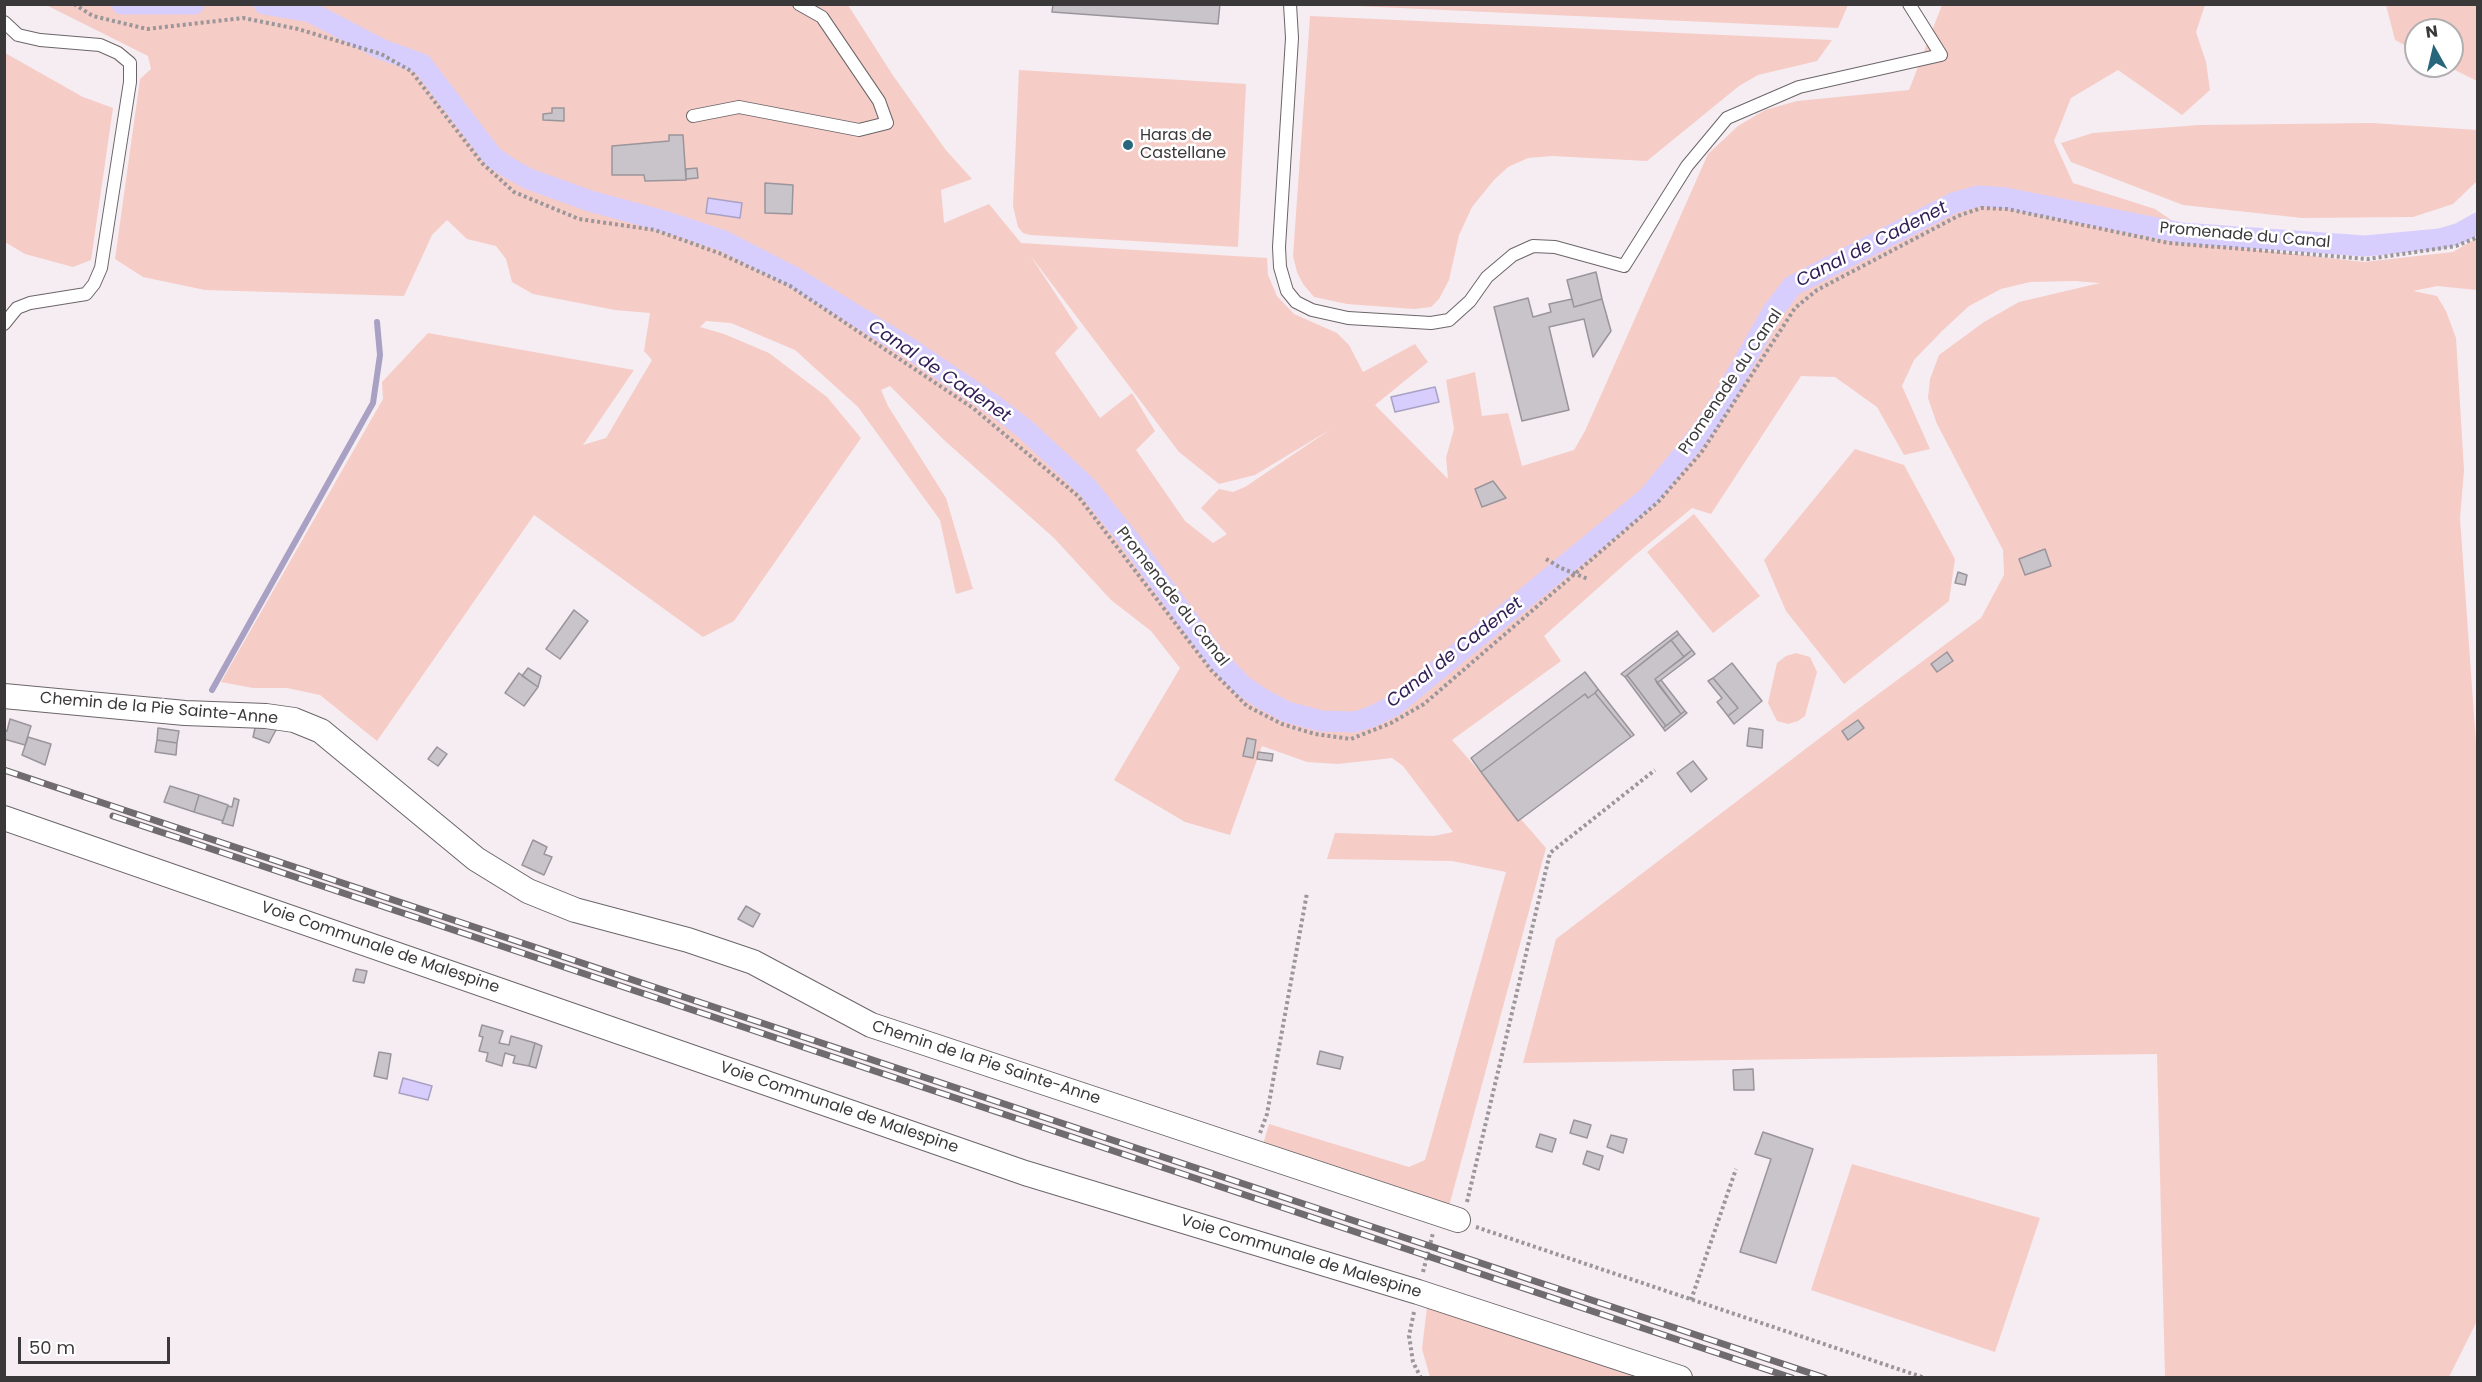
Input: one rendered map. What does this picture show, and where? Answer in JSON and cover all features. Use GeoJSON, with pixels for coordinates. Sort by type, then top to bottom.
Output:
{"type":"FeatureCollection","features":[{"type":"Feature","properties":{"kind":"street","name":"Chemin de la Pie Sainte-Anne"},"geometry":{"type":"LineString","coordinates":[[4,696],[185,713],[266,716],[294,720],[321,731],[476,859],[528,891],[575,910],[688,940],[753,962],[871,1025],[1458,1221]]}},
{"type":"Feature","properties":{"kind":"street","name":"Voie Communale de Malespine"},"geometry":{"type":"LineString","coordinates":[[4,818],[1025,1173],[1419,1292],[1680,1377]]}},
{"type":"Feature","properties":{"kind":"lane"},"geometry":{"type":"LineString","coordinates":[[693,116],[739,107],[859,129],[887,123],[879,101],[822,17],[799,4]]}},
{"type":"Feature","properties":{"kind":"lane"},"geometry":{"type":"LineString","coordinates":[[1290,4],[1292,38],[1279,247],[1282,279],[1287,291],[1296,302],[1312,310],[1347,318],[1431,323],[1449,320],[1470,302],[1487,278],[1514,255],[1533,246],[1555,247],[1623,266],[1687,166],[1727,118],[1799,87],[1941,55],[1909,4]]}},
{"type":"Feature","properties":{"kind":"lane"},"geometry":{"type":"LineString","coordinates":[[4,22],[18,35],[40,40],[100,45],[118,52],[130,63],[130,82],[101,268],[86,294],[23,305],[17,308],[4,324]]}},
{"type":"Feature","properties":{"kind":"path","name":"Promenade du Canal"},"geometry":{"type":"LineString","coordinates":[[74,4],[93,16],[147,28],[243,18],[298,29],[381,54],[411,71],[482,164],[514,192],[579,219],[655,230],[719,253],[790,286],[973,408],[1078,496],[1211,670],[1247,706],[1282,724],[1315,734],[1351,740],[1391,723],[1424,704],[1658,502],[1701,453],[1795,308],[1817,290],[1958,216],[1981,208],[2007,209],[2169,243],[2368,259],[2456,246],[2478,237]]}},
{"type":"Feature","properties":{"kind":"path"},"geometry":{"type":"LineString","coordinates":[[1546,559],[1588,579]]}},
{"type":"Feature","properties":{"kind":"path"},"geometry":{"type":"LineString","coordinates":[[1458,1221],[1469,1200],[1550,853],[1655,770]]}},
{"type":"Feature","properties":{"kind":"path"},"geometry":{"type":"LineString","coordinates":[[1247,1150],[1258,1139],[1267,1114],[1307,893]]}},
{"type":"Feature","properties":{"kind":"path"},"geometry":{"type":"LineString","coordinates":[[1691,1300],[1736,1169]]}},
{"type":"Feature","properties":{"kind":"path"},"geometry":{"type":"LineString","coordinates":[[1421,1377],[1413,1362],[1409,1336],[1433,1231],[1458,1221],[1924,1377]]}},
{"type":"Feature","properties":{"kind":"shaded area"},"geometry":{"type":"Polygon","coordinates":[[[46,5],[848,5],[892,74],[945,149],[972,179],[941,190],[944,223],[989,204],[1021,243],[1267,258],[1268,275],[1277,296],[1294,314],[1337,333],[1349,345],[1363,372],[1415,344],[1428,362],[1375,405],[1448,479],[1446,458],[1454,429],[1446,380],[1475,372],[1482,416],[1508,413],[1522,466],[1574,450],[1585,431],[1708,154],[1738,126],[1765,110],[1797,101],[1909,90],[1942,5],[2205,5],[2196,32],[2206,62],[2210,90],[2182,115],[2118,70],[2071,98],[2054,141],[2073,183],[2155,209],[2206,244],[2364,262],[2453,252],[2477,238],[2477,290],[2437,286],[2413,291],[2437,296],[2446,311],[2456,338],[2464,470],[2460,518],[2478,772],[2477,1321],[2449,1377],[2165,1377],[2157,1054],[1523,1063],[1556,939],[1981,618],[2004,575],[2003,550],[1937,424],[1928,398],[1930,379],[1939,355],[1984,322],[2019,302],[2100,283],[2030,282],[2001,289],[1969,306],[1942,331],[1914,360],[1902,386],[1930,449],[1904,455],[1877,407],[1835,377],[1801,376],[1711,514],[1692,508],[1634,556],[1544,636],[1561,661],[1452,740],[1546,848],[1448,1210],[1262,1148],[1269,1124],[1409,1167],[1425,1160],[1506,872],[1452,861],[1327,859],[1335,833],[1434,836],[1453,832],[1403,766],[1392,758],[1338,764],[1307,762],[1262,746],[1230,835],[1185,822],[1114,780],[1180,668],[1151,631],[1111,600],[1054,538],[944,440],[890,386],[881,390],[888,406],[946,498],[973,589],[956,594],[940,520],[858,407],[795,350],[731,323],[706,321],[700,327],[724,334],[769,353],[827,397],[861,438],[734,621],[703,637],[534,515],[377,741],[320,695],[287,688],[253,688],[221,682],[383,399],[382,382],[428,333],[634,370],[583,445],[606,438],[652,360],[644,351],[650,313],[615,310],[533,294],[512,282],[506,259],[496,246],[467,239],[447,220],[432,235],[404,296],[205,290],[143,277],[115,259],[140,79],[151,69],[148,56],[46,5]],[[1030,255],[1078,328],[1055,353],[1100,418],[1132,393],[1155,431],[1136,450],[1185,521],[1213,543],[1227,534],[1201,508],[1219,489],[1233,492],[1245,487],[1331,429],[1255,475],[1219,484],[1179,452],[1030,255]]]}},
{"type":"Feature","properties":{"kind":"shaded area"},"geometry":{"type":"Polygon","coordinates":[[[1334,5],[1848,5],[1838,28],[1334,5]]]}},
{"type":"Feature","properties":{"kind":"shaded area"},"geometry":{"type":"Polygon","coordinates":[[[2386,5],[2477,5],[2477,81],[2464,74],[2464,18],[2404,18],[2404,45],[2395,40],[2386,5]]]}},
{"type":"Feature","properties":{"kind":"shaded area"},"geometry":{"type":"Polygon","coordinates":[[[1310,16],[1832,40],[1817,61],[1758,75],[1739,86],[1647,161],[1552,156],[1528,158],[1508,167],[1472,207],[1459,235],[1449,280],[1439,299],[1431,307],[1414,309],[1347,304],[1314,297],[1297,272],[1293,256],[1310,16]]]}},
{"type":"Feature","properties":{"kind":"shaded area"},"geometry":{"type":"Polygon","coordinates":[[[5,53],[83,97],[113,108],[91,260],[73,267],[25,254],[5,242],[5,53]]]}},
{"type":"Feature","properties":{"kind":"shaded area"},"geometry":{"type":"Polygon","coordinates":[[[1019,70],[1246,84],[1238,247],[1023,233],[1018,227],[1013,206],[1019,70]]]}},
{"type":"Feature","properties":{"kind":"shaded area"},"geometry":{"type":"Polygon","coordinates":[[[2372,123],[2477,130],[2477,181],[2453,204],[2413,217],[2302,218],[2183,205],[2071,162],[2061,143],[2093,133],[2199,125],[2372,123]]]}},
{"type":"Feature","properties":{"kind":"shaded area"},"geometry":{"type":"Polygon","coordinates":[[[708,198],[742,203],[740,218],[706,213],[708,198]]]}},
{"type":"Feature","properties":{"kind":"shaded area"},"geometry":{"type":"Polygon","coordinates":[[[1435,387],[1439,402],[1395,412],[1391,397],[1435,387]]]}},
{"type":"Feature","properties":{"kind":"shaded area"},"geometry":{"type":"Polygon","coordinates":[[[1855,449],[1904,465],[1955,559],[1949,601],[1844,684],[1786,611],[1764,560],[1855,449]]]}},
{"type":"Feature","properties":{"kind":"shaded area"},"geometry":{"type":"Polygon","coordinates":[[[1694,514],[1760,596],[1713,633],[1647,552],[1694,514]]]}},
{"type":"Feature","properties":{"kind":"shaded area"},"geometry":{"type":"Polygon","coordinates":[[[1796,653],[1810,657],[1817,672],[1805,716],[1788,724],[1777,721],[1768,703],[1777,663],[1786,656],[1796,653]]]}},
{"type":"Feature","properties":{"kind":"shaded area"},"geometry":{"type":"Polygon","coordinates":[[[403,1078],[432,1086],[428,1100],[399,1093],[403,1078]]]}},
{"type":"Feature","properties":{"kind":"shaded area"},"geometry":{"type":"Polygon","coordinates":[[[1852,1164],[2040,1218],[1995,1352],[1811,1290],[1852,1164]]]}},
{"type":"Feature","properties":{"kind":"shaded area"},"geometry":{"type":"Polygon","coordinates":[[[1427,1307],[1635,1377],[1430,1377],[1422,1349],[1427,1307]]]}},
{"type":"Feature","properties":{"kind":"building"},"geometry":{"type":"Polygon","coordinates":[[[1053,4],[1220,4],[1218,24],[1052,12],[1053,4]]]}},
{"type":"Feature","properties":{"kind":"building"},"geometry":{"type":"Polygon","coordinates":[[[552,108],[564,108],[564,121],[543,120],[543,114],[552,113],[552,108]]]}},
{"type":"Feature","properties":{"kind":"building"},"geometry":{"type":"Polygon","coordinates":[[[669,135],[683,135],[686,180],[645,181],[644,175],[612,175],[612,146],[669,141],[669,135]]]}},
{"type":"Feature","properties":{"kind":"building"},"geometry":{"type":"Polygon","coordinates":[[[697,168],[698,178],[686,179],[686,169],[697,168]]]}},
{"type":"Feature","properties":{"kind":"building"},"geometry":{"type":"Polygon","coordinates":[[[765,183],[793,185],[792,214],[765,213],[765,183]]]}},
{"type":"Feature","properties":{"kind":"building"},"geometry":{"type":"Polygon","coordinates":[[[1596,272],[1602,299],[1574,307],[1567,280],[1596,272]]]}},
{"type":"Feature","properties":{"kind":"building"},"geometry":{"type":"Polygon","coordinates":[[[1528,298],[1533,317],[1551,312],[1549,304],[1572,299],[1574,307],[1602,299],[1611,331],[1593,357],[1584,319],[1549,327],[1569,410],[1522,421],[1494,307],[1528,298]]]}},
{"type":"Feature","properties":{"kind":"building"},"geometry":{"type":"Polygon","coordinates":[[[1493,481],[1506,498],[1482,507],[1475,489],[1493,481]]]}},
{"type":"Feature","properties":{"kind":"building"},"geometry":{"type":"Polygon","coordinates":[[[2045,549],[2051,566],[2025,575],[2019,559],[2045,549]]]}},
{"type":"Feature","properties":{"kind":"building"},"geometry":{"type":"Polygon","coordinates":[[[1958,572],[1967,575],[1965,585],[1955,583],[1958,572]]]}},
{"type":"Feature","properties":{"kind":"building"},"geometry":{"type":"Polygon","coordinates":[[[574,610],[588,621],[560,659],[546,649],[574,610]]]}},
{"type":"Feature","properties":{"kind":"building"},"geometry":{"type":"Polygon","coordinates":[[[1677,631],[1679,634],[1625,677],[1621,674],[1677,631]]]}},
{"type":"Feature","properties":{"kind":"building"},"geometry":{"type":"Polygon","coordinates":[[[1679,634],[1692,650],[1684,657],[1671,640],[1679,634]]]}},
{"type":"Feature","properties":{"kind":"building"},"geometry":{"type":"Polygon","coordinates":[[[1671,640],[1684,657],[1655,679],[1681,714],[1666,726],[1627,675],[1671,640]]]}},
{"type":"Feature","properties":{"kind":"building"},"geometry":{"type":"Polygon","coordinates":[[[1692,650],[1695,654],[1657,683],[1655,679],[1692,650]]]}},
{"type":"Feature","properties":{"kind":"building"},"geometry":{"type":"Polygon","coordinates":[[[1947,652],[1953,661],[1937,672],[1931,664],[1947,652]]]}},
{"type":"Feature","properties":{"kind":"building"},"geometry":{"type":"Polygon","coordinates":[[[1732,663],[1762,701],[1734,724],[1728,716],[1738,708],[1713,678],[1732,663]]]}},
{"type":"Feature","properties":{"kind":"building"},"geometry":{"type":"Polygon","coordinates":[[[528,668],[541,676],[538,687],[522,676],[528,668]]]}},
{"type":"Feature","properties":{"kind":"building"},"geometry":{"type":"Polygon","coordinates":[[[1585,672],[1598,689],[1595,693],[1588,698],[1585,694],[1481,772],[1471,758],[1585,672]]]}},
{"type":"Feature","properties":{"kind":"building"},"geometry":{"type":"Polygon","coordinates":[[[519,673],[538,687],[524,706],[505,693],[519,673]]]}},
{"type":"Feature","properties":{"kind":"building"},"geometry":{"type":"Polygon","coordinates":[[[1627,675],[1666,726],[1663,728],[1625,677],[1627,675]]]}},
{"type":"Feature","properties":{"kind":"building"},"geometry":{"type":"Polygon","coordinates":[[[1713,678],[1738,708],[1728,716],[1717,702],[1722,698],[1708,681],[1713,678]]]}},
{"type":"Feature","properties":{"kind":"building"},"geometry":{"type":"Polygon","coordinates":[[[1661,680],[1685,711],[1681,714],[1657,683],[1661,680]]]}},
{"type":"Feature","properties":{"kind":"building"},"geometry":{"type":"Polygon","coordinates":[[[1598,689],[1634,735],[1631,737],[1595,693],[1598,689]]]}},
{"type":"Feature","properties":{"kind":"building"},"geometry":{"type":"Polygon","coordinates":[[[1595,693],[1631,737],[1518,821],[1481,772],[1585,694],[1588,698],[1595,693]]]}},
{"type":"Feature","properties":{"kind":"building"},"geometry":{"type":"Polygon","coordinates":[[[1685,711],[1687,713],[1665,731],[1663,728],[1685,711]]]}},
{"type":"Feature","properties":{"kind":"building"},"geometry":{"type":"Polygon","coordinates":[[[10,719],[31,726],[25,745],[4,739],[4,730],[7,731],[10,719]]]}},
{"type":"Feature","properties":{"kind":"building"},"geometry":{"type":"Polygon","coordinates":[[[1858,720],[1864,728],[1848,740],[1842,731],[1858,720]]]}},
{"type":"Feature","properties":{"kind":"building"},"geometry":{"type":"Polygon","coordinates":[[[256,724],[277,728],[269,743],[253,737],[256,724]]]}},
{"type":"Feature","properties":{"kind":"building"},"geometry":{"type":"Polygon","coordinates":[[[158,728],[179,731],[177,743],[157,740],[158,728]]]}},
{"type":"Feature","properties":{"kind":"building"},"geometry":{"type":"Polygon","coordinates":[[[1749,728],[1763,730],[1762,748],[1747,746],[1749,728]]]}},
{"type":"Feature","properties":{"kind":"building"},"geometry":{"type":"Polygon","coordinates":[[[28,737],[51,744],[45,765],[22,755],[28,737]]]}},
{"type":"Feature","properties":{"kind":"building"},"geometry":{"type":"Polygon","coordinates":[[[1247,738],[1256,740],[1253,758],[1243,756],[1247,738]]]}},
{"type":"Feature","properties":{"kind":"building"},"geometry":{"type":"Polygon","coordinates":[[[157,740],[177,743],[176,755],[155,752],[157,740]]]}},
{"type":"Feature","properties":{"kind":"building"},"geometry":{"type":"Polygon","coordinates":[[[437,747],[447,754],[438,766],[428,759],[437,747]]]}},
{"type":"Feature","properties":{"kind":"building"},"geometry":{"type":"Polygon","coordinates":[[[1258,752],[1273,754],[1272,761],[1257,759],[1258,752]]]}},
{"type":"Feature","properties":{"kind":"building"},"geometry":{"type":"Polygon","coordinates":[[[1693,761],[1707,779],[1691,792],[1677,773],[1693,761]]]}},
{"type":"Feature","properties":{"kind":"building"},"geometry":{"type":"Polygon","coordinates":[[[170,786],[199,795],[194,812],[164,802],[170,786]]]}},
{"type":"Feature","properties":{"kind":"building"},"geometry":{"type":"Polygon","coordinates":[[[199,795],[228,805],[223,821],[194,812],[199,795]]]}},
{"type":"Feature","properties":{"kind":"building"},"geometry":{"type":"Polygon","coordinates":[[[234,798],[239,800],[233,826],[222,823],[228,806],[232,807],[234,798]]]}},
{"type":"Feature","properties":{"kind":"building"},"geometry":{"type":"Polygon","coordinates":[[[533,840],[547,847],[544,854],[552,857],[544,875],[522,865],[533,840]]]}},
{"type":"Feature","properties":{"kind":"building"},"geometry":{"type":"Polygon","coordinates":[[[746,906],[760,914],[753,927],[738,919],[746,906]]]}},
{"type":"Feature","properties":{"kind":"building"},"geometry":{"type":"Polygon","coordinates":[[[356,969],[367,971],[364,983],[353,981],[356,969]]]}},
{"type":"Feature","properties":{"kind":"building"},"geometry":{"type":"Polygon","coordinates":[[[482,1025],[503,1031],[499,1043],[509,1045],[511,1036],[535,1043],[529,1066],[513,1063],[515,1056],[505,1053],[502,1066],[486,1061],[488,1053],[479,1051],[483,1037],[479,1036],[482,1025]]]}},
{"type":"Feature","properties":{"kind":"building"},"geometry":{"type":"Polygon","coordinates":[[[535,1043],[542,1046],[536,1068],[529,1066],[535,1043]]]}},
{"type":"Feature","properties":{"kind":"building"},"geometry":{"type":"Polygon","coordinates":[[[1320,1051],[1343,1057],[1340,1069],[1317,1064],[1320,1051]]]}},
{"type":"Feature","properties":{"kind":"building"},"geometry":{"type":"Polygon","coordinates":[[[379,1052],[391,1054],[387,1079],[374,1076],[379,1052]]]}},
{"type":"Feature","properties":{"kind":"building"},"geometry":{"type":"Polygon","coordinates":[[[1753,1069],[1754,1090],[1734,1090],[1733,1070],[1753,1069]]]}},
{"type":"Feature","properties":{"kind":"building"},"geometry":{"type":"Polygon","coordinates":[[[1574,1120],[1591,1125],[1587,1138],[1570,1133],[1574,1120]]]}},
{"type":"Feature","properties":{"kind":"building"},"geometry":{"type":"Polygon","coordinates":[[[1763,1132],[1813,1149],[1776,1263],[1740,1252],[1771,1159],[1755,1154],[1763,1132]]]}},
{"type":"Feature","properties":{"kind":"building"},"geometry":{"type":"Polygon","coordinates":[[[1540,1134],[1556,1139],[1552,1152],[1536,1147],[1540,1134]]]}},
{"type":"Feature","properties":{"kind":"building"},"geometry":{"type":"Polygon","coordinates":[[[1611,1135],[1627,1139],[1623,1153],[1607,1147],[1611,1135]]]}},
{"type":"Feature","properties":{"kind":"building"},"geometry":{"type":"Polygon","coordinates":[[[1587,1151],[1603,1156],[1599,1170],[1583,1164],[1587,1151]]]}},
{"type":"Feature","properties":{"kind":"waterway","name":"Canal de Cadenet"},"geometry":{"type":"LineString","coordinates":[[122,4],[194,4]]}},
{"type":"Feature","properties":{"kind":"waterway","name":"Canal de Cadenet"},"geometry":{"type":"LineString","coordinates":[[264,4],[310,12],[381,49],[422,64],[493,157],[529,179],[590,201],[667,222],[724,241],[792,276],[909,348],[995,406],[1025,429],[1087,487],[1128,538],[1215,657],[1243,686],[1287,712],[1321,721],[1354,722],[1371,717],[1395,705],[1649,496],[1699,435],[1721,402],[1773,311],[1792,286],[1953,203],[1979,196],[2006,198],[2182,233],[2365,246],[2440,239],[2460,233],[2478,223]]}},
{"type":"Feature","properties":{"kind":"waterway"},"geometry":{"type":"LineString","coordinates":[[212,690],[373,403],[380,355],[377,322]]}},
{"type":"Feature","properties":{"kind":"railway"},"geometry":{"type":"LineString","coordinates":[[4,770],[1825,1378]]}},
{"type":"Feature","properties":{"kind":"railway"},"geometry":{"type":"LineString","coordinates":[[113,816],[1792,1378]]}},
{"type":"Feature","properties":{"kind":"place","name":"Haras de Castellane"},"geometry":{"type":"Point","coordinates":[1128,145]}}]}
